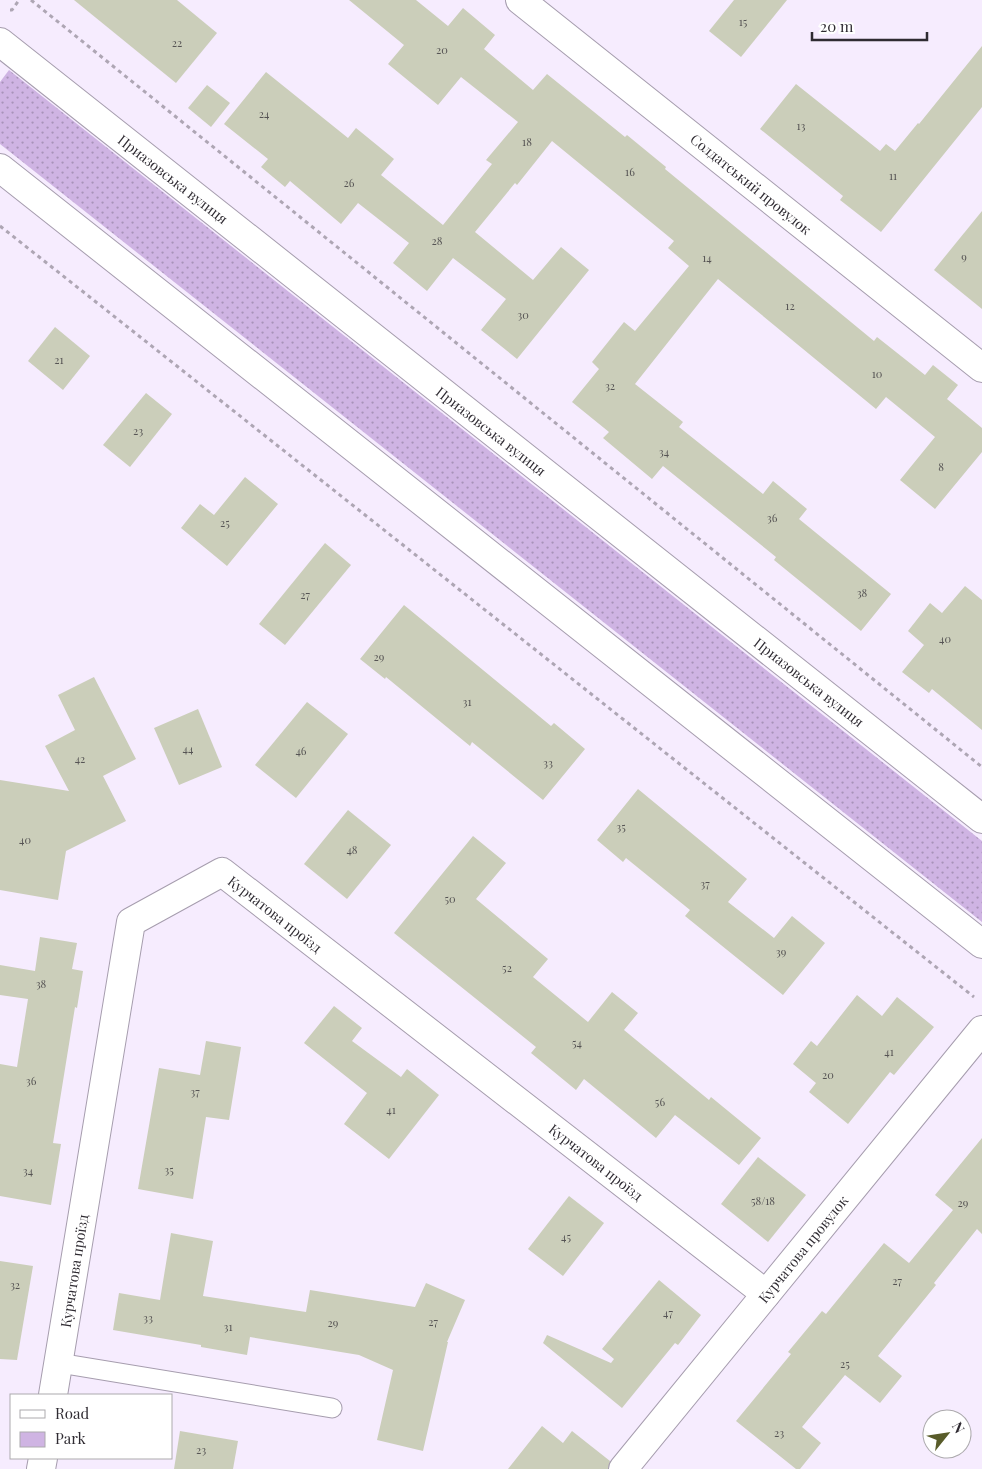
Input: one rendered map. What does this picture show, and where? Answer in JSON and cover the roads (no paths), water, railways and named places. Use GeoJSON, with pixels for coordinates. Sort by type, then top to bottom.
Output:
{"type":"FeatureCollection","features":[{"type":"Feature","properties":{"kind":"street","name":"Солдатський провулок"},"geometry":{"type":"LineString","coordinates":[[520,0],[982,368]]}},
{"type":"Feature","properties":{"kind":"street","name":"Приазовська вулиця"},"geometry":{"type":"LineString","coordinates":[[0,42],[982,819]]}},
{"type":"Feature","properties":{"kind":"street"},"geometry":{"type":"LineString","coordinates":[[0,168],[982,944]]}},
{"type":"Feature","properties":{"kind":"street","name":"Курчатова проїзд"},"geometry":{"type":"LineString","coordinates":[[54,1394],[131,922],[222,872],[766,1294]]}},
{"type":"Feature","properties":{"kind":"street","name":"Курчатова провулок"},"geometry":{"type":"LineString","coordinates":[[623,1469],[982,1030]]}},
{"type":"Feature","properties":{"kind":"lane"},"geometry":{"type":"LineString","coordinates":[[59,1363],[332,1408]]}}]}
